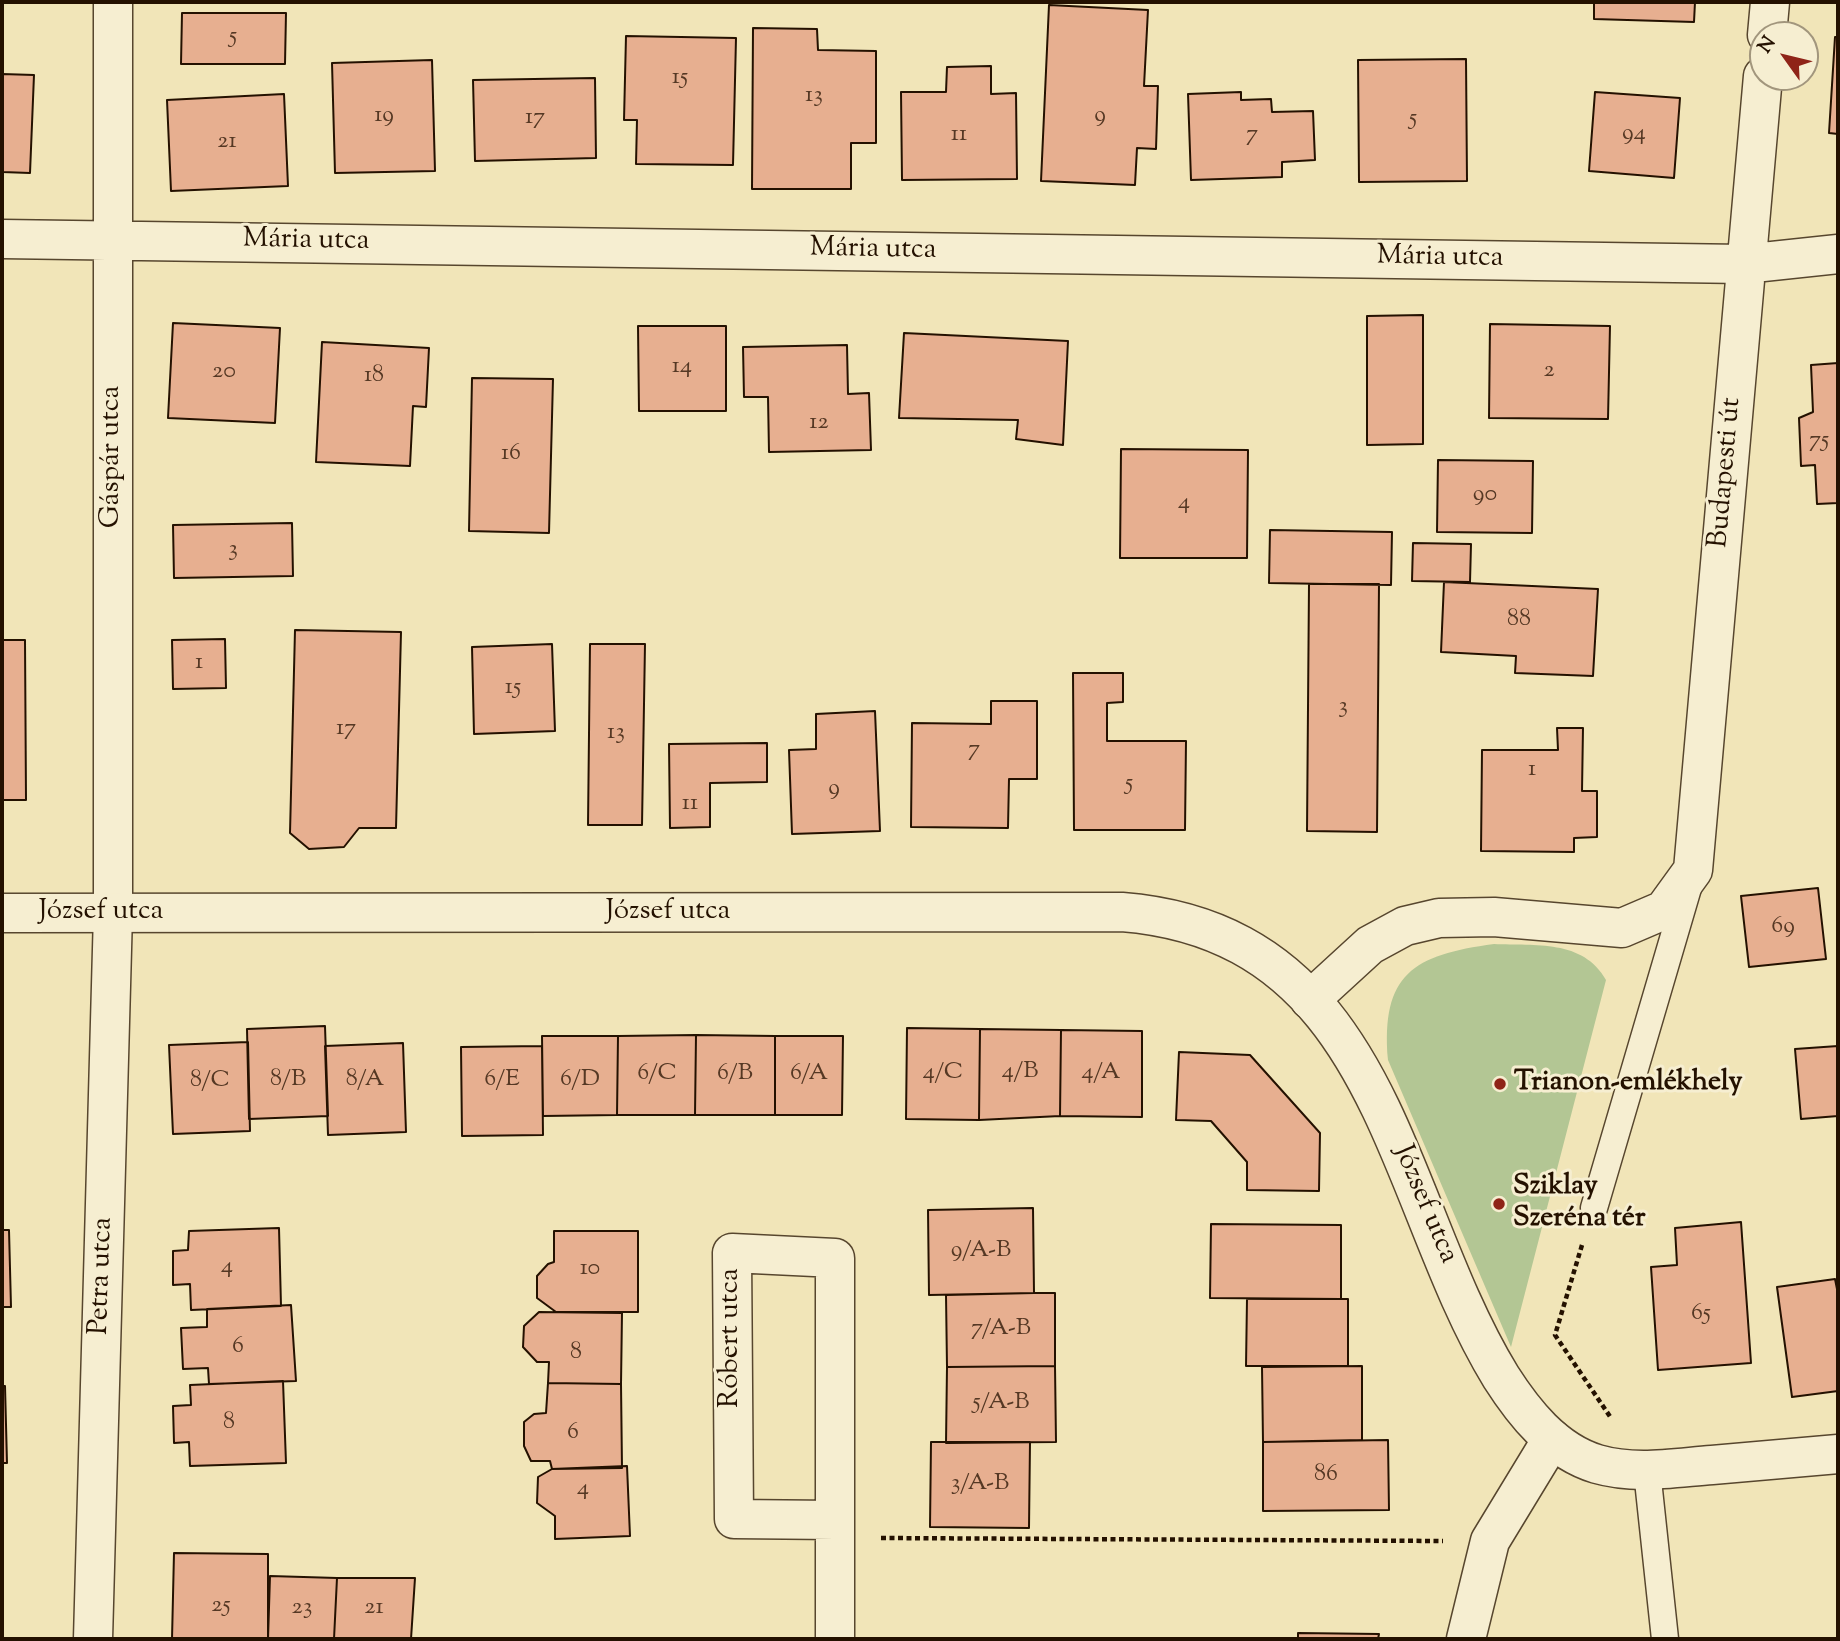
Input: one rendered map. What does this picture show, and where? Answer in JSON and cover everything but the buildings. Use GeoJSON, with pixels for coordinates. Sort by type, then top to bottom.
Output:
{"type":"FeatureCollection","features":[{"type":"Feature","properties":{"kind":"street","name":"Gáspár utca"},"geometry":{"type":"LineString","coordinates":[[113,2],[113,913]]}},
{"type":"Feature","properties":{"kind":"street"},"geometry":{"type":"LineString","coordinates":[[1768,21],[1770,2]]}},
{"type":"Feature","properties":{"kind":"street","name":"Budapesti út"},"geometry":{"type":"LineString","coordinates":[[1693,870],[1744,264],[1761,91]]}},
{"type":"Feature","properties":{"kind":"street","name":"Mária utca"},"geometry":{"type":"LineString","coordinates":[[2,239],[1744,264],[1838,254]]}},
{"type":"Feature","properties":{"kind":"street"},"geometry":{"type":"LineString","coordinates":[[1310,999],[1370,945],[1405,926],[1439,918],[1494,917],[1622,928],[1664,910],[1693,870]]}},
{"type":"Feature","properties":{"kind":"street","name":"József utca"},"geometry":{"type":"LineString","coordinates":[[2,913],[1122,912],[1161,915],[1193,922],[1221,934],[1276,969],[1333,1024],[1374,1091],[1411,1170],[1475,1330],[1540,1428]]}},
{"type":"Feature","properties":{"kind":"street","name":"Petra utca"},"geometry":{"type":"LineString","coordinates":[[93,1639],[113,913]]}},
{"type":"Feature","properties":{"kind":"street","name":"Róbert utca"},"geometry":{"type":"LineString","coordinates":[[835,1529],[734,1519],[732,1254],[835,1258],[835,1529],[835,1639]]}},
{"type":"Feature","properties":{"kind":"street"},"geometry":{"type":"LineString","coordinates":[[1465,1639],[1490,1541],[1540,1428],[1595,1463],[1647,1471],[1838,1454]]}},
{"type":"Feature","properties":{"kind":"lane"},"geometry":{"type":"LineString","coordinates":[[1594,1209],[1693,870]]}},
{"type":"Feature","properties":{"kind":"lane"},"geometry":{"type":"LineString","coordinates":[[1647,1471],[1665,1639]]}},
{"type":"Feature","properties":{"kind":"path"},"geometry":{"type":"LineString","coordinates":[[1594,1209],[1555,1335],[1647,1471]]}},
{"type":"Feature","properties":{"kind":"path"},"geometry":{"type":"LineString","coordinates":[[835,1529],[1490,1541]]}},
{"type":"Feature","properties":{"kind":"green space","name":"Sziklay Szeréna tér"},"geometry":{"type":"Polygon","coordinates":[[[1494,944],[1541,945],[1571,951],[1585,957],[1606,980],[1511,1347],[1388,1060],[1390,1007],[1397,988],[1408,974],[1423,963],[1442,955],[1494,944]]]}},
{"type":"Feature","properties":{"kind":"place","name":"Trianon-emlékhely"},"geometry":{"type":"Point","coordinates":[1500,1084]}},
{"type":"Feature","properties":{"kind":"place","name":"Sziklay Szeréna tér"},"geometry":{"type":"Point","coordinates":[1499,1204]}}]}
